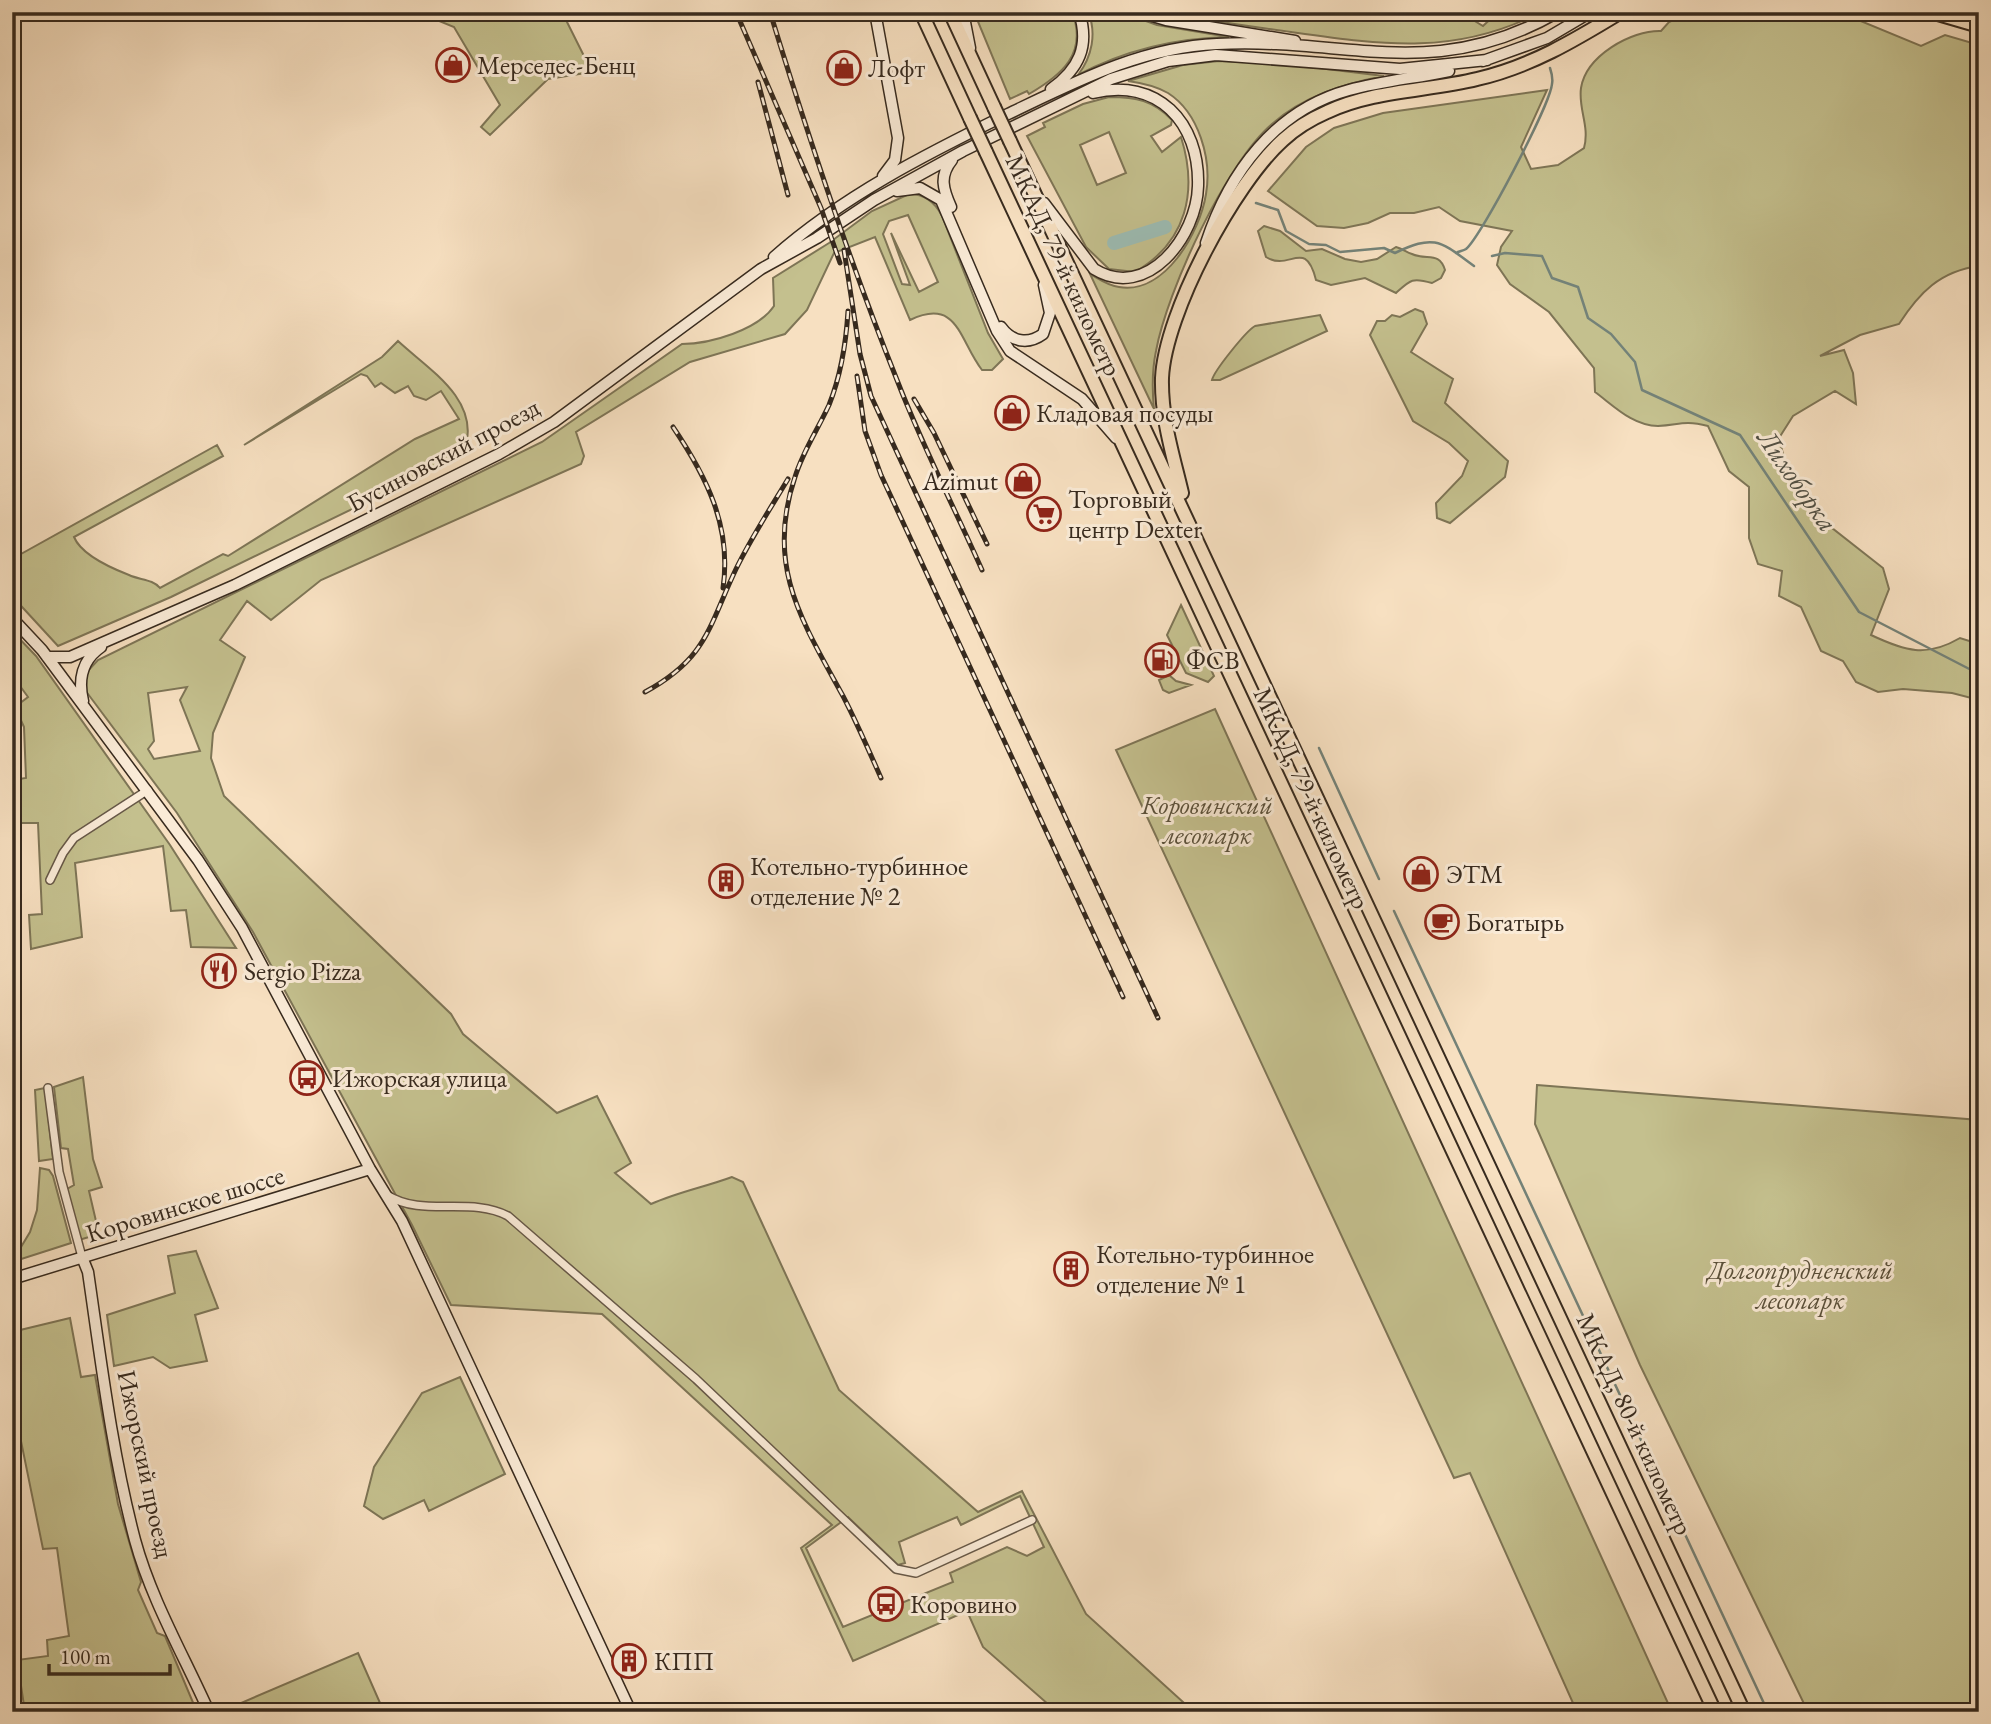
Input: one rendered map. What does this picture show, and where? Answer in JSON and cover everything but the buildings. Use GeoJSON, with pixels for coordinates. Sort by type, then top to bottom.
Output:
{"type":"FeatureCollection","features":[{"type":"Feature","properties":{"kind":"highway","name":"МКАД, 79-й километр"},"geometry":{"type":"LineString","coordinates":[[921,12],[1461,1167]]}},
{"type":"Feature","properties":{"kind":"highway","name":"МКАД, 79-й километр"},"geometry":{"type":"LineString","coordinates":[[950,12],[1485,1156]]}},
{"type":"Feature","properties":{"kind":"highway"},"geometry":{"type":"LineString","coordinates":[[1187,517],[1164,421],[1162,377],[1168,341],[1196,272],[1244,187],[1267,157],[1300,127],[1349,103],[1502,73],[1554,52],[1621,12]]}},
{"type":"Feature","properties":{"kind":"highway"},"geometry":{"type":"LineString","coordinates":[[1931,12],[1979,26]]}},
{"type":"Feature","properties":{"kind":"highway","name":"МКАД, 80-й километр"},"geometry":{"type":"LineString","coordinates":[[1485,1156],[1744,1712]]}},
{"type":"Feature","properties":{"kind":"highway","name":"МКАД, 80-й километр"},"geometry":{"type":"LineString","coordinates":[[1461,1167],[1715,1712]]}},
{"type":"Feature","properties":{"kind":"main road"},"geometry":{"type":"LineString","coordinates":[[875,12],[898,147],[895,160],[877,182]]}},
{"type":"Feature","properties":{"kind":"main road"},"geometry":{"type":"LineString","coordinates":[[963,12],[972,59]]}},
{"type":"Feature","properties":{"kind":"main road"},"geometry":{"type":"LineString","coordinates":[[1032,103],[1067,78],[1077,65],[1084,38],[1079,12]]}},
{"type":"Feature","properties":{"kind":"main road"},"geometry":{"type":"LineString","coordinates":[[1139,12],[1166,20],[1333,49]]}},
{"type":"Feature","properties":{"kind":"main road"},"geometry":{"type":"LineString","coordinates":[[761,269],[806,229],[877,182],[1032,103],[1129,60],[1180,48],[1240,43],[1401,54],[1462,49],[1513,36],[1558,12]]}},
{"type":"Feature","properties":{"kind":"main road"},"geometry":{"type":"LineString","coordinates":[[1196,272],[1210,229],[1241,169],[1255,149],[1288,119],[1307,107],[1346,91],[1467,67],[1487,60],[1547,38],[1591,12]]}},
{"type":"Feature","properties":{"kind":"main road"},"geometry":{"type":"LineString","coordinates":[[761,269],[817,238],[874,200],[963,151],[1111,79],[1143,67],[1216,55],[1400,69],[1487,60]]}},
{"type":"Feature","properties":{"kind":"main road"},"geometry":{"type":"LineString","coordinates":[[1031,186],[1087,261],[1113,278],[1134,279],[1151,273],[1166,258],[1187,224],[1199,184],[1189,138],[1170,108],[1146,93],[1131,89],[1105,90],[1075,97]]}},
{"type":"Feature","properties":{"kind":"main road"},"geometry":{"type":"LineString","coordinates":[[963,151],[945,168],[944,190],[1000,326],[1014,339],[1028,341],[1038,338],[1048,325],[1050,313],[1041,271]]}},
{"type":"Feature","properties":{"kind":"main road"},"geometry":{"type":"LineString","coordinates":[[874,200],[910,188],[931,192],[941,200],[948,211],[997,331],[1010,352],[1082,400],[1123,447]]}},
{"type":"Feature","properties":{"kind":"main road","name":"Бусиновский проезд"},"geometry":{"type":"LineString","coordinates":[[120,636],[235,584],[499,454],[554,422],[761,269]]}},
{"type":"Feature","properties":{"kind":"main road"},"geometry":{"type":"LineString","coordinates":[[12,618],[47,657],[148,790],[242,928],[370,1169],[387,1194],[454,1326],[631,1712]]}},
{"type":"Feature","properties":{"kind":"main road"},"geometry":{"type":"LineString","coordinates":[[47,657],[69,657],[120,636]]}},
{"type":"Feature","properties":{"kind":"main road"},"geometry":{"type":"LineString","coordinates":[[85,707],[80,682],[87,662],[94,652],[120,636]]}},
{"type":"Feature","properties":{"kind":"main road","name":"Коровинское шоссе"},"geometry":{"type":"LineString","coordinates":[[12,1279],[370,1169]]}},
{"type":"Feature","properties":{"kind":"main road","name":"Ижорский проезд"},"geometry":{"type":"LineString","coordinates":[[82,1257],[88,1272],[114,1438],[136,1541],[154,1591],[209,1712]]}},
{"type":"Feature","properties":{"kind":"street"},"geometry":{"type":"LineString","coordinates":[[50,880],[62,853],[74,838],[148,790]]}},
{"type":"Feature","properties":{"kind":"street"},"geometry":{"type":"LineString","coordinates":[[47,1088],[59,1172],[82,1257]]}},
{"type":"Feature","properties":{"kind":"street"},"geometry":{"type":"LineString","coordinates":[[387,1194],[411,1205],[491,1209],[508,1216],[695,1379],[896,1569],[916,1573],[1032,1520]]}},
{"type":"Feature","properties":{"kind":"green space"},"geometry":{"type":"Polygon","coordinates":[[[432,12],[562,12],[592,72],[548,79],[490,135],[481,127],[500,105],[454,27],[439,21],[432,12]]]}},
{"type":"Feature","properties":{"kind":"green space"},"geometry":{"type":"Polygon","coordinates":[[[974,12],[1072,12],[1077,39],[1074,51],[1069,61],[1052,79],[1029,94],[1027,91],[1010,99],[974,12]]]}},
{"type":"Feature","properties":{"kind":"green space"},"geometry":{"type":"Polygon","coordinates":[[[1088,12],[1121,12],[1157,25],[1229,37],[1151,47],[1132,52],[1078,75],[1087,61],[1092,45],[1088,12]]]}},
{"type":"Feature","properties":{"kind":"green space"},"geometry":{"type":"Polygon","coordinates":[[[1165,12],[1460,12],[1483,26],[1498,12],[1541,12],[1479,36],[1449,41],[1388,43],[1325,37],[1165,12]]]}},
{"type":"Feature","properties":{"kind":"green space"},"geometry":{"type":"Polygon","coordinates":[[[1690,12],[1839,12],[1921,46],[1945,35],[1979,45],[1979,266],[1953,273],[1932,285],[1914,303],[1899,324],[1860,335],[1820,356],[1844,350],[1853,373],[1856,404],[1835,391],[1793,416],[1779,438],[1785,462],[1815,501],[1827,524],[1883,568],[1889,589],[1871,635],[1894,645],[1916,650],[1937,648],[1960,638],[1979,644],[1979,700],[1952,693],[1903,689],[1878,692],[1856,682],[1843,661],[1821,651],[1801,607],[1779,596],[1782,571],[1758,564],[1749,538],[1749,487],[1729,471],[1708,426],[1687,423],[1658,426],[1640,423],[1595,392],[1594,368],[1549,312],[1510,284],[1497,265],[1501,247],[1512,231],[1460,221],[1439,207],[1414,213],[1390,213],[1368,223],[1344,228],[1317,226],[1268,191],[1306,147],[1334,128],[1383,113],[1547,90],[1521,147],[1531,169],[1558,165],[1584,148],[1586,132],[1581,88],[1591,65],[1624,40],[1661,31],[1669,22],[1690,12]]]}},
{"type":"Feature","properties":{"kind":"green space"},"geometry":{"type":"Polygon","coordinates":[[[1219,61],[1277,63],[1384,76],[1339,87],[1297,106],[1272,124],[1254,142],[1236,167],[1201,230],[1172,296],[1155,358],[1154,409],[1090,274],[1107,284],[1119,287],[1136,287],[1151,281],[1165,271],[1188,242],[1206,194],[1205,152],[1188,112],[1168,93],[1149,85],[1128,81],[1183,65],[1219,61]]]}},
{"type":"Feature","properties":{"kind":"green space"},"geometry":{"type":"Polygon","coordinates":[[[1109,97],[1143,101],[1158,108],[1172,120],[1171,125],[1151,136],[1162,152],[1181,137],[1188,177],[1184,214],[1167,246],[1135,272],[1109,269],[1086,247],[1027,136],[1045,127],[1043,123],[1083,104],[1109,97]],[[1109,132],[1080,145],[1097,185],[1126,173],[1109,132]]]}},
{"type":"Feature","properties":{"kind":"green space"},"geometry":{"type":"Polygon","coordinates":[[[909,194],[925,197],[936,207],[942,216],[988,333],[1003,359],[992,370],[982,370],[962,335],[948,318],[938,314],[926,314],[910,320],[875,237],[834,253],[807,310],[785,334],[690,362],[576,432],[584,456],[581,464],[321,580],[271,620],[247,601],[220,640],[245,657],[213,733],[211,758],[224,796],[451,1014],[463,1034],[557,1113],[597,1096],[631,1163],[615,1173],[651,1204],[732,1177],[743,1182],[839,1390],[978,1512],[1022,1491],[1086,1614],[1194,1712],[1057,1712],[983,1647],[967,1611],[853,1661],[801,1548],[832,1525],[602,1314],[451,1305],[412,1225],[253,932],[177,813],[85,690],[84,675],[98,660],[542,442],[682,344],[733,334],[757,322],[774,306],[773,278],[829,243],[872,211],[909,194]],[[908,215],[889,221],[883,234],[902,284],[910,285],[891,233],[919,292],[938,282],[908,215]],[[187,687],[148,693],[154,741],[148,749],[154,759],[200,751],[180,700],[187,687]],[[1020,1496],[961,1525],[957,1517],[899,1542],[905,1563],[898,1565],[848,1517],[806,1548],[843,1627],[953,1582],[950,1573],[1007,1547],[1027,1556],[1044,1547],[1020,1496]]]}},
{"type":"Feature","properties":{"kind":"green space"},"geometry":{"type":"Polygon","coordinates":[[[1264,226],[1280,231],[1306,251],[1322,249],[1345,259],[1361,262],[1377,259],[1396,247],[1417,256],[1436,258],[1445,270],[1441,278],[1432,283],[1412,281],[1396,293],[1365,278],[1331,285],[1316,280],[1307,260],[1296,258],[1275,261],[1266,257],[1258,231],[1264,226]]]}},
{"type":"Feature","properties":{"kind":"green space"},"geometry":{"type":"Polygon","coordinates":[[[1415,309],[1423,312],[1427,324],[1411,352],[1453,379],[1445,403],[1508,461],[1505,477],[1450,523],[1437,518],[1436,503],[1462,476],[1468,461],[1449,443],[1413,421],[1370,335],[1377,321],[1385,321],[1392,315],[1400,317],[1415,309]]]}},
{"type":"Feature","properties":{"kind":"green space"},"geometry":{"type":"Polygon","coordinates":[[[1320,315],[1327,331],[1220,380],[1212,380],[1231,351],[1255,326],[1320,315]]]}},
{"type":"Feature","properties":{"kind":"green space"},"geometry":{"type":"Polygon","coordinates":[[[398,341],[448,386],[465,413],[468,428],[466,445],[449,462],[171,597],[58,646],[12,596],[12,559],[217,445],[223,456],[74,537],[78,543],[90,555],[106,564],[133,577],[154,583],[160,588],[223,554],[228,556],[415,439],[459,419],[441,391],[426,400],[414,396],[408,386],[395,393],[381,383],[375,387],[367,376],[361,374],[244,445],[382,357],[398,341]]]}},
{"type":"Feature","properties":{"kind":"green space"},"geometry":{"type":"Polygon","coordinates":[[[1181,605],[1214,676],[1208,682],[1186,673],[1167,635],[1181,605]]]}},
{"type":"Feature","properties":{"kind":"green space"},"geometry":{"type":"Polygon","coordinates":[[[12,631],[36,656],[170,845],[236,948],[191,947],[186,910],[171,911],[163,846],[75,863],[82,937],[31,949],[29,915],[42,914],[38,823],[12,823],[12,780],[26,778],[24,727],[15,707],[28,697],[12,675],[12,631]]]}},
{"type":"Feature","properties":{"kind":"green space"},"geometry":{"type":"Polygon","coordinates":[[[1169,675],[1176,681],[1191,685],[1169,693],[1163,690],[1159,680],[1169,675]]]}},
{"type":"Feature","properties":{"kind":"green space","name":"Коровинский лесопарк"},"geometry":{"type":"Polygon","coordinates":[[[1215,709],[1672,1712],[1577,1712],[1470,1473],[1454,1478],[1116,750],[1215,709]]]}},
{"type":"Feature","properties":{"kind":"green space"},"geometry":{"type":"Polygon","coordinates":[[[83,1077],[93,1159],[102,1187],[89,1191],[99,1234],[79,1240],[67,1189],[74,1185],[68,1149],[61,1148],[54,1087],[83,1077]]]}},
{"type":"Feature","properties":{"kind":"green space","name":"Долгопрудненский лесопарк"},"geometry":{"type":"Polygon","coordinates":[[[1537,1085],[1979,1120],[1979,1712],[1808,1712],[1640,1365],[1535,1124],[1537,1085]]]}},
{"type":"Feature","properties":{"kind":"green space"},"geometry":{"type":"Polygon","coordinates":[[[45,1088],[53,1159],[39,1161],[35,1090],[45,1088]]]}},
{"type":"Feature","properties":{"kind":"green space"},"geometry":{"type":"Polygon","coordinates":[[[40,1168],[49,1170],[53,1176],[71,1243],[12,1262],[30,1232],[37,1210],[40,1168]]]}},
{"type":"Feature","properties":{"kind":"green space"},"geometry":{"type":"Polygon","coordinates":[[[196,1251],[218,1308],[195,1315],[207,1361],[170,1368],[153,1357],[114,1366],[107,1315],[175,1293],[168,1256],[196,1251]]]}},
{"type":"Feature","properties":{"kind":"green space"},"geometry":{"type":"Polygon","coordinates":[[[12,1316],[16,1331],[70,1318],[81,1377],[95,1375],[118,1504],[141,1582],[138,1590],[157,1633],[165,1636],[197,1712],[25,1712],[17,1660],[48,1656],[47,1640],[69,1636],[57,1548],[43,1549],[12,1397],[12,1316]]]}},
{"type":"Feature","properties":{"kind":"green space"},"geometry":{"type":"Polygon","coordinates":[[[460,1377],[505,1474],[429,1511],[424,1500],[383,1519],[364,1506],[374,1467],[422,1393],[460,1377]]]}},
{"type":"Feature","properties":{"kind":"green space"},"geometry":{"type":"Polygon","coordinates":[[[358,1653],[384,1712],[228,1712],[227,1709],[358,1653]]]}},
{"type":"Feature","properties":{"kind":"waterway"},"geometry":{"type":"LineString","coordinates":[[1456,253],[1466,249],[1474,239],[1514,170],[1548,97],[1552,82],[1550,68]]}},
{"type":"Feature","properties":{"kind":"waterway","name":"Лихоборка"},"geometry":{"type":"LineString","coordinates":[[1256,203],[1278,210],[1286,231],[1309,244],[1326,245],[1340,252],[1384,248],[1395,253],[1419,244],[1437,243],[1474,266]]}},
{"type":"Feature","properties":{"kind":"waterway","name":"Лихоборка"},"geometry":{"type":"LineString","coordinates":[[1114,243],[1165,227]]}},
{"type":"Feature","properties":{"kind":"waterway","name":"Лихоборка"},"geometry":{"type":"LineString","coordinates":[[1492,256],[1505,253],[1542,256],[1552,278],[1578,287],[1588,318],[1611,334],[1635,362],[1642,390],[1740,435],[1859,612],[1979,674]]}},
{"type":"Feature","properties":{"kind":"waterway"},"geometry":{"type":"LineString","coordinates":[[1319,748],[1379,879]]}},
{"type":"Feature","properties":{"kind":"waterway"},"geometry":{"type":"LineString","coordinates":[[1394,911],[1768,1712]]}},
{"type":"Feature","properties":{"kind":"railway"},"geometry":{"type":"LineString","coordinates":[[736,12],[821,208],[840,263]]}},
{"type":"Feature","properties":{"kind":"railway"},"geometry":{"type":"LineString","coordinates":[[770,12],[830,198],[879,335],[917,428],[982,570]]}},
{"type":"Feature","properties":{"kind":"railway"},"geometry":{"type":"LineString","coordinates":[[758,82],[788,195]]}},
{"type":"Feature","properties":{"kind":"railway"},"geometry":{"type":"LineString","coordinates":[[844,250],[860,354],[871,396],[1158,1018]]}},
{"type":"Feature","properties":{"kind":"railway"},"geometry":{"type":"LineString","coordinates":[[848,311],[837,382],[829,405],[798,467],[787,509],[784,538],[786,566],[802,617],[881,778]]}},
{"type":"Feature","properties":{"kind":"railway"},"geometry":{"type":"LineString","coordinates":[[857,376],[865,431],[881,475],[1123,997]]}},
{"type":"Feature","properties":{"kind":"railway"},"geometry":{"type":"LineString","coordinates":[[914,399],[934,433],[987,544]]}},
{"type":"Feature","properties":{"kind":"railway"},"geometry":{"type":"LineString","coordinates":[[673,427],[696,464],[714,503],[724,544],[723,588]]}},
{"type":"Feature","properties":{"kind":"railway"},"geometry":{"type":"LineString","coordinates":[[645,692],[666,679],[694,654],[711,625],[742,557],[788,479]]}},
{"type":"Feature","properties":{"kind":"place","name":"Мерседес-Бенц"},"geometry":{"type":"Point","coordinates":[453,65]}},
{"type":"Feature","properties":{"kind":"place","name":"Лофт"},"geometry":{"type":"Point","coordinates":[844,68]}},
{"type":"Feature","properties":{"kind":"place","name":"Кладовая посуды"},"geometry":{"type":"Point","coordinates":[1012,413]}},
{"type":"Feature","properties":{"kind":"place","name":"Azimut"},"geometry":{"type":"Point","coordinates":[1023,481]}},
{"type":"Feature","properties":{"kind":"place","name":"Торговый центр Dexter"},"geometry":{"type":"Point","coordinates":[1044,514]}},
{"type":"Feature","properties":{"kind":"place","name":"ФСВ"},"geometry":{"type":"Point","coordinates":[1162,660]}},
{"type":"Feature","properties":{"kind":"place","name":"ЭТМ"},"geometry":{"type":"Point","coordinates":[1421,874]}},
{"type":"Feature","properties":{"kind":"place","name":"Котельно-турбинное отделение № 2"},"geometry":{"type":"Point","coordinates":[726,881]}},
{"type":"Feature","properties":{"kind":"place","name":"Богатырь"},"geometry":{"type":"Point","coordinates":[1442,922]}},
{"type":"Feature","properties":{"kind":"place","name":"Sergio Pizza"},"geometry":{"type":"Point","coordinates":[219,971]}},
{"type":"Feature","properties":{"kind":"place","name":"Ижорская улица"},"geometry":{"type":"Point","coordinates":[307,1078]}},
{"type":"Feature","properties":{"kind":"place","name":"Котельно-турбинное отделение № 1"},"geometry":{"type":"Point","coordinates":[1071,1269]}},
{"type":"Feature","properties":{"kind":"place","name":"Коровино"},"geometry":{"type":"Point","coordinates":[886,1604]}},
{"type":"Feature","properties":{"kind":"place","name":"КПП"},"geometry":{"type":"Point","coordinates":[629,1661]}}]}
